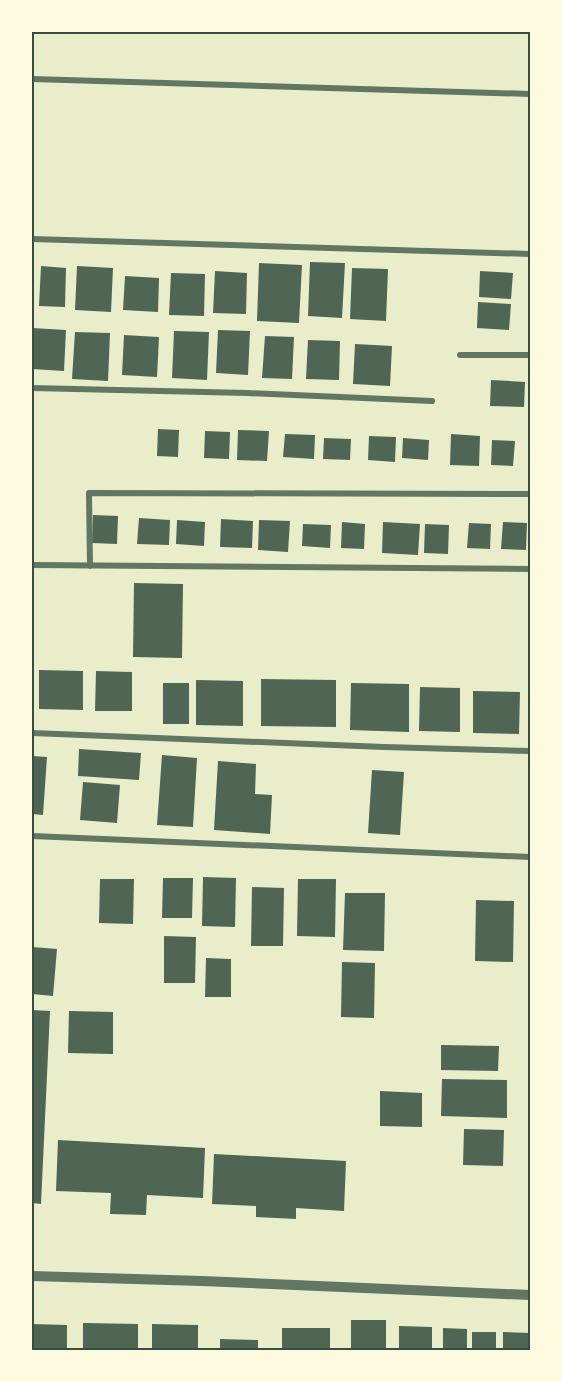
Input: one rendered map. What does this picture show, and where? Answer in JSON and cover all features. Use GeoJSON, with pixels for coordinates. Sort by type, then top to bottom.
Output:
{"type":"FeatureCollection","features":[{"type":"Feature","properties":{"kind":"street"},"geometry":{"type":"LineString","coordinates":[[32,79],[531,94]]}},
{"type":"Feature","properties":{"kind":"street"},"geometry":{"type":"LineString","coordinates":[[32,239],[531,254]]}},
{"type":"Feature","properties":{"kind":"street"},"geometry":{"type":"LineString","coordinates":[[460,355],[531,355]]}},
{"type":"Feature","properties":{"kind":"street"},"geometry":{"type":"LineString","coordinates":[[32,388],[247,393],[432,401]]}},
{"type":"Feature","properties":{"kind":"street"},"geometry":{"type":"LineString","coordinates":[[90,566],[89,494],[531,494]]}},
{"type":"Feature","properties":{"kind":"street"},"geometry":{"type":"LineString","coordinates":[[32,565],[531,569]]}},
{"type":"Feature","properties":{"kind":"street"},"geometry":{"type":"LineString","coordinates":[[32,733],[531,751]]}},
{"type":"Feature","properties":{"kind":"street"},"geometry":{"type":"LineString","coordinates":[[32,836],[531,857]]}},
{"type":"Feature","properties":{"kind":"street"},"geometry":{"type":"LineString","coordinates":[[32,1276],[214,1281],[531,1295]]}},
{"type":"Feature","properties":{"kind":"building"},"geometry":{"type":"Polygon","coordinates":[[[310,262],[345,263],[342,318],[308,316],[310,262]]]}},
{"type":"Feature","properties":{"kind":"building"},"geometry":{"type":"Polygon","coordinates":[[[259,263],[302,265],[299,323],[257,321],[259,263]]]}},
{"type":"Feature","properties":{"kind":"building"},"geometry":{"type":"Polygon","coordinates":[[[41,266],[66,268],[65,307],[39,306],[41,266]]]}},
{"type":"Feature","properties":{"kind":"building"},"geometry":{"type":"Polygon","coordinates":[[[77,266],[113,268],[111,312],[75,310],[77,266]]]}},
{"type":"Feature","properties":{"kind":"building"},"geometry":{"type":"Polygon","coordinates":[[[352,268],[388,269],[386,321],[350,319],[352,268]]]}},
{"type":"Feature","properties":{"kind":"building"},"geometry":{"type":"Polygon","coordinates":[[[215,271],[247,273],[246,314],[213,313],[215,271]]]}},
{"type":"Feature","properties":{"kind":"building"},"geometry":{"type":"Polygon","coordinates":[[[480,271],[513,273],[511,299],[479,297],[480,271]]]}},
{"type":"Feature","properties":{"kind":"building"},"geometry":{"type":"Polygon","coordinates":[[[171,273],[205,274],[204,316],[169,315],[171,273]]]}},
{"type":"Feature","properties":{"kind":"building"},"geometry":{"type":"Polygon","coordinates":[[[125,276],[159,278],[158,312],[123,310],[125,276]]]}},
{"type":"Feature","properties":{"kind":"building"},"geometry":{"type":"Polygon","coordinates":[[[478,302],[511,304],[509,330],[477,328],[478,302]]]}},
{"type":"Feature","properties":{"kind":"building"},"geometry":{"type":"Polygon","coordinates":[[[32,328],[66,330],[64,371],[32,369],[32,328]]]}},
{"type":"Feature","properties":{"kind":"building"},"geometry":{"type":"Polygon","coordinates":[[[218,330],[250,331],[248,375],[216,373],[218,330]]]}},
{"type":"Feature","properties":{"kind":"building"},"geometry":{"type":"Polygon","coordinates":[[[174,331],[209,332],[207,380],[172,378],[174,331]]]}},
{"type":"Feature","properties":{"kind":"building"},"geometry":{"type":"Polygon","coordinates":[[[75,332],[110,333],[108,381],[72,379],[75,332]]]}},
{"type":"Feature","properties":{"kind":"building"},"geometry":{"type":"Polygon","coordinates":[[[124,335],[159,337],[157,377],[122,375],[124,335]]]}},
{"type":"Feature","properties":{"kind":"building"},"geometry":{"type":"Polygon","coordinates":[[[265,336],[294,337],[292,379],[262,378],[265,336]]]}},
{"type":"Feature","properties":{"kind":"building"},"geometry":{"type":"Polygon","coordinates":[[[308,340],[340,341],[339,380],[306,379],[308,340]]]}},
{"type":"Feature","properties":{"kind":"building"},"geometry":{"type":"Polygon","coordinates":[[[355,344],[392,346],[390,386],[353,384],[355,344]]]}},
{"type":"Feature","properties":{"kind":"building"},"geometry":{"type":"Polygon","coordinates":[[[491,380],[525,382],[524,407],[490,406],[491,380]]]}},
{"type":"Feature","properties":{"kind":"building"},"geometry":{"type":"Polygon","coordinates":[[[158,429],[179,430],[178,457],[157,456],[158,429]]]}},
{"type":"Feature","properties":{"kind":"building"},"geometry":{"type":"Polygon","coordinates":[[[238,430],[269,431],[267,461],[237,460],[238,430]]]}},
{"type":"Feature","properties":{"kind":"building"},"geometry":{"type":"Polygon","coordinates":[[[205,431],[230,432],[229,459],[204,458],[205,431]]]}},
{"type":"Feature","properties":{"kind":"building"},"geometry":{"type":"Polygon","coordinates":[[[285,434],[315,435],[314,459],[283,457],[285,434]]]}},
{"type":"Feature","properties":{"kind":"building"},"geometry":{"type":"Polygon","coordinates":[[[451,434],[480,436],[479,466],[450,465],[451,434]]]}},
{"type":"Feature","properties":{"kind":"building"},"geometry":{"type":"Polygon","coordinates":[[[369,436],[396,437],[395,462],[368,460],[369,436]]]}},
{"type":"Feature","properties":{"kind":"building"},"geometry":{"type":"Polygon","coordinates":[[[324,438],[351,439],[350,460],[323,459],[324,438]]]}},
{"type":"Feature","properties":{"kind":"building"},"geometry":{"type":"Polygon","coordinates":[[[403,438],[429,440],[428,460],[402,458],[403,438]]]}},
{"type":"Feature","properties":{"kind":"building"},"geometry":{"type":"Polygon","coordinates":[[[492,440],[515,441],[513,466],[491,465],[492,440]]]}},
{"type":"Feature","properties":{"kind":"building"},"geometry":{"type":"Polygon","coordinates":[[[93,515],[118,516],[117,544],[92,543],[93,515]]]}},
{"type":"Feature","properties":{"kind":"building"},"geometry":{"type":"Polygon","coordinates":[[[139,518],[170,520],[169,545],[137,544],[139,518]]]}},
{"type":"Feature","properties":{"kind":"building"},"geometry":{"type":"Polygon","coordinates":[[[221,519],[253,521],[252,548],[220,547],[221,519]]]}},
{"type":"Feature","properties":{"kind":"building"},"geometry":{"type":"Polygon","coordinates":[[[177,520],[205,522],[204,546],[176,544],[177,520]]]}},
{"type":"Feature","properties":{"kind":"building"},"geometry":{"type":"Polygon","coordinates":[[[259,520],[290,521],[288,552],[258,550],[259,520]]]}},
{"type":"Feature","properties":{"kind":"building"},"geometry":{"type":"Polygon","coordinates":[[[342,522],[365,524],[364,549],[341,548],[342,522]]]}},
{"type":"Feature","properties":{"kind":"building"},"geometry":{"type":"Polygon","coordinates":[[[383,522],[420,524],[418,555],[382,553],[383,522]]]}},
{"type":"Feature","properties":{"kind":"building"},"geometry":{"type":"Polygon","coordinates":[[[503,522],[527,523],[526,550],[501,549],[503,522]]]}},
{"type":"Feature","properties":{"kind":"building"},"geometry":{"type":"Polygon","coordinates":[[[469,523],[491,524],[490,549],[467,548],[469,523]]]}},
{"type":"Feature","properties":{"kind":"building"},"geometry":{"type":"Polygon","coordinates":[[[303,524],[331,525],[330,548],[302,546],[303,524]]]}},
{"type":"Feature","properties":{"kind":"building"},"geometry":{"type":"Polygon","coordinates":[[[425,524],[449,525],[448,554],[424,553],[425,524]]]}},
{"type":"Feature","properties":{"kind":"building"},"geometry":{"type":"Polygon","coordinates":[[[134,583],[183,584],[182,658],[133,657],[134,583]]]}},
{"type":"Feature","properties":{"kind":"building"},"geometry":{"type":"Polygon","coordinates":[[[39,670],[83,671],[83,710],[39,709],[39,670]]]}},
{"type":"Feature","properties":{"kind":"building"},"geometry":{"type":"Polygon","coordinates":[[[96,671],[132,672],[132,711],[95,711],[96,671]]]}},
{"type":"Feature","properties":{"kind":"building"},"geometry":{"type":"Polygon","coordinates":[[[261,679],[336,680],[336,727],[261,726],[261,679]]]}},
{"type":"Feature","properties":{"kind":"building"},"geometry":{"type":"Polygon","coordinates":[[[196,680],[243,681],[243,726],[196,725],[196,680]]]}},
{"type":"Feature","properties":{"kind":"building"},"geometry":{"type":"Polygon","coordinates":[[[163,683],[189,683],[189,724],[163,724],[163,683]]]}},
{"type":"Feature","properties":{"kind":"building"},"geometry":{"type":"Polygon","coordinates":[[[351,683],[409,684],[409,732],[350,730],[351,683]]]}},
{"type":"Feature","properties":{"kind":"building"},"geometry":{"type":"Polygon","coordinates":[[[420,687],[460,688],[460,732],[419,731],[420,687]]]}},
{"type":"Feature","properties":{"kind":"building"},"geometry":{"type":"Polygon","coordinates":[[[473,691],[520,692],[519,734],[473,733],[473,691]]]}},
{"type":"Feature","properties":{"kind":"building"},"geometry":{"type":"Polygon","coordinates":[[[79,749],[141,753],[139,780],[78,776],[79,749]]]}},
{"type":"Feature","properties":{"kind":"building"},"geometry":{"type":"Polygon","coordinates":[[[162,755],[197,758],[193,827],[157,825],[162,755]]]}},
{"type":"Feature","properties":{"kind":"building"},"geometry":{"type":"Polygon","coordinates":[[[32,756],[47,757],[43,815],[32,814],[32,756]]]}},
{"type":"Feature","properties":{"kind":"building"},"geometry":{"type":"Polygon","coordinates":[[[218,761],[256,764],[255,794],[272,795],[270,834],[214,830],[218,761]]]}},
{"type":"Feature","properties":{"kind":"building"},"geometry":{"type":"Polygon","coordinates":[[[372,770],[404,772],[400,835],[368,833],[372,770]]]}},
{"type":"Feature","properties":{"kind":"building"},"geometry":{"type":"Polygon","coordinates":[[[83,782],[120,785],[117,823],[80,820],[83,782]]]}},
{"type":"Feature","properties":{"kind":"building"},"geometry":{"type":"Polygon","coordinates":[[[203,877],[236,878],[235,927],[202,926],[203,877]]]}},
{"type":"Feature","properties":{"kind":"building"},"geometry":{"type":"Polygon","coordinates":[[[163,878],[193,878],[192,918],[162,918],[163,878]]]}},
{"type":"Feature","properties":{"kind":"building"},"geometry":{"type":"Polygon","coordinates":[[[100,879],[134,879],[133,924],[99,923],[100,879]]]}},
{"type":"Feature","properties":{"kind":"building"},"geometry":{"type":"Polygon","coordinates":[[[298,879],[336,879],[335,937],[297,936],[298,879]]]}},
{"type":"Feature","properties":{"kind":"building"},"geometry":{"type":"Polygon","coordinates":[[[252,887],[284,888],[283,946],[251,946],[252,887]]]}},
{"type":"Feature","properties":{"kind":"building"},"geometry":{"type":"Polygon","coordinates":[[[345,893],[385,893],[384,951],[343,950],[345,893]]]}},
{"type":"Feature","properties":{"kind":"building"},"geometry":{"type":"Polygon","coordinates":[[[476,900],[514,901],[513,962],[475,961],[476,900]]]}},
{"type":"Feature","properties":{"kind":"building"},"geometry":{"type":"Polygon","coordinates":[[[164,936],[196,937],[195,983],[164,983],[164,936]]]}},
{"type":"Feature","properties":{"kind":"building"},"geometry":{"type":"Polygon","coordinates":[[[32,947],[57,949],[53,996],[32,994],[32,947]]]}},
{"type":"Feature","properties":{"kind":"building"},"geometry":{"type":"Polygon","coordinates":[[[206,958],[231,959],[231,997],[205,997],[206,958]]]}},
{"type":"Feature","properties":{"kind":"building"},"geometry":{"type":"Polygon","coordinates":[[[342,962],[375,963],[374,1018],[341,1017],[342,962]]]}},
{"type":"Feature","properties":{"kind":"building"},"geometry":{"type":"Polygon","coordinates":[[[32,1010],[50,1011],[41,1204],[32,1203],[32,1010]]]}},
{"type":"Feature","properties":{"kind":"building"},"geometry":{"type":"Polygon","coordinates":[[[69,1011],[113,1012],[113,1054],[68,1053],[69,1011]]]}},
{"type":"Feature","properties":{"kind":"building"},"geometry":{"type":"Polygon","coordinates":[[[441,1045],[499,1046],[498,1071],[441,1070],[441,1045]]]}},
{"type":"Feature","properties":{"kind":"building"},"geometry":{"type":"Polygon","coordinates":[[[442,1079],[507,1080],[507,1118],[441,1116],[442,1079]]]}},
{"type":"Feature","properties":{"kind":"building"},"geometry":{"type":"Polygon","coordinates":[[[380,1091],[422,1093],[422,1127],[380,1126],[380,1091]]]}},
{"type":"Feature","properties":{"kind":"building"},"geometry":{"type":"Polygon","coordinates":[[[464,1129],[504,1130],[503,1166],[463,1165],[464,1129]]]}},
{"type":"Feature","properties":{"kind":"building"},"geometry":{"type":"Polygon","coordinates":[[[58,1140],[205,1148],[203,1198],[147,1195],[146,1215],[110,1214],[111,1193],[56,1191],[58,1140]]]}},
{"type":"Feature","properties":{"kind":"building"},"geometry":{"type":"Polygon","coordinates":[[[214,1154],[346,1161],[344,1211],[296,1208],[296,1219],[256,1217],[256,1206],[212,1204],[214,1154]]]}},
{"type":"Feature","properties":{"kind":"building"},"geometry":{"type":"Polygon","coordinates":[[[351,1320],[386,1320],[386,1350],[351,1350],[351,1320]]]}},
{"type":"Feature","properties":{"kind":"building"},"geometry":{"type":"Polygon","coordinates":[[[83,1323],[138,1324],[138,1350],[83,1350],[83,1323]]]}},
{"type":"Feature","properties":{"kind":"building"},"geometry":{"type":"Polygon","coordinates":[[[32,1324],[67,1325],[67,1350],[32,1350],[32,1324]]]}},
{"type":"Feature","properties":{"kind":"building"},"geometry":{"type":"Polygon","coordinates":[[[152,1324],[198,1325],[198,1350],[152,1350],[152,1324]]]}},
{"type":"Feature","properties":{"kind":"building"},"geometry":{"type":"Polygon","coordinates":[[[399,1326],[432,1327],[432,1350],[399,1350],[399,1326]]]}},
{"type":"Feature","properties":{"kind":"building"},"geometry":{"type":"Polygon","coordinates":[[[282,1328],[330,1328],[330,1350],[282,1350],[282,1328]]]}},
{"type":"Feature","properties":{"kind":"building"},"geometry":{"type":"Polygon","coordinates":[[[443,1328],[467,1329],[467,1350],[443,1350],[443,1328]]]}},
{"type":"Feature","properties":{"kind":"building"},"geometry":{"type":"Polygon","coordinates":[[[472,1332],[496,1332],[496,1350],[472,1350],[472,1332]]]}},
{"type":"Feature","properties":{"kind":"building"},"geometry":{"type":"Polygon","coordinates":[[[503,1332],[530,1333],[530,1350],[503,1350],[503,1332]]]}},
{"type":"Feature","properties":{"kind":"building"},"geometry":{"type":"Polygon","coordinates":[[[220,1339],[258,1340],[258,1350],[220,1350],[220,1339]]]}}]}
